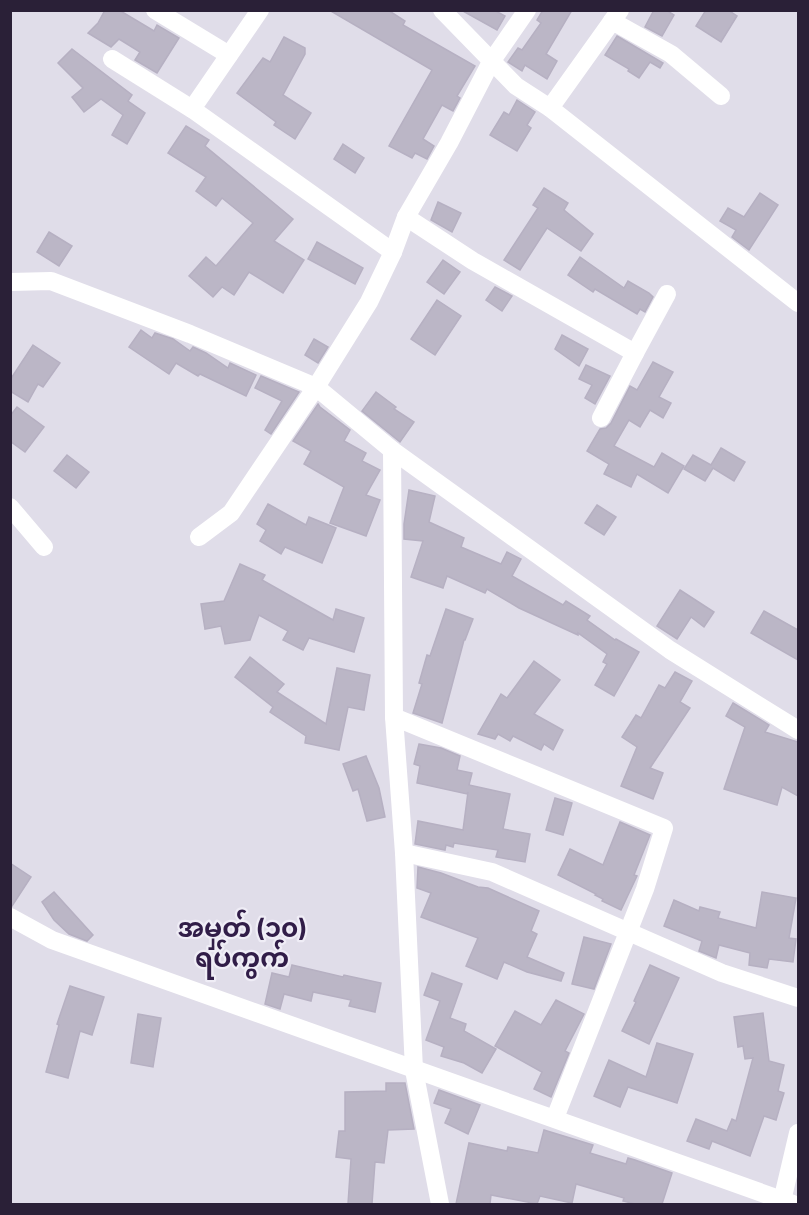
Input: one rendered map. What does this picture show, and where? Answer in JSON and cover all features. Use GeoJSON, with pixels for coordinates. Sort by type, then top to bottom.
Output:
{"type":"FeatureCollection","features":[{"type":"Feature","properties":{"kind":"street"},"geometry":{"type":"LineString","coordinates":[[155,10],[229,55]]}},
{"type":"Feature","properties":{"kind":"street"},"geometry":{"type":"LineString","coordinates":[[192,109],[260,10]]}},
{"type":"Feature","properties":{"kind":"street"},"geometry":{"type":"LineString","coordinates":[[442,10],[516,86],[550,108],[798,303]]}},
{"type":"Feature","properties":{"kind":"street"},"geometry":{"type":"LineString","coordinates":[[199,537],[231,513],[316,387],[369,302],[393,252],[406,218],[449,143],[491,62],[527,10]]}},
{"type":"Feature","properties":{"kind":"street"},"geometry":{"type":"LineString","coordinates":[[550,108],[616,16],[671,54],[721,96]]}},
{"type":"Feature","properties":{"kind":"street"},"geometry":{"type":"LineString","coordinates":[[112,59],[192,109],[393,252]]}},
{"type":"Feature","properties":{"kind":"street"},"geometry":{"type":"LineString","coordinates":[[406,218],[473,261],[636,353]]}},
{"type":"Feature","properties":{"kind":"street"},"geometry":{"type":"LineString","coordinates":[[10,282],[51,281],[190,334],[316,387],[392,450],[670,650],[798,730]]}},
{"type":"Feature","properties":{"kind":"street"},"geometry":{"type":"LineString","coordinates":[[600,418],[667,294]]}},
{"type":"Feature","properties":{"kind":"street"},"geometry":{"type":"LineString","coordinates":[[392,450],[394,717],[404,853],[414,1070],[440,1204]]}},
{"type":"Feature","properties":{"kind":"street"},"geometry":{"type":"LineString","coordinates":[[10,507],[44,547]]}},
{"type":"Feature","properties":{"kind":"street"},"geometry":{"type":"LineString","coordinates":[[394,717],[664,828],[645,889],[555,1119]]}},
{"type":"Feature","properties":{"kind":"street"},"geometry":{"type":"LineString","coordinates":[[404,853],[492,872],[722,973],[798,998]]}},
{"type":"Feature","properties":{"kind":"street"},"geometry":{"type":"LineString","coordinates":[[10,917],[52,940],[788,1203],[798,1133]]}},
{"type":"Feature","properties":{"kind":"building"},"geometry":{"type":"Polygon","coordinates":[[[105,10],[119,10],[154,31],[157,25],[179,38],[157,73],[135,60],[140,52],[119,39],[111,47],[88,33],[98,23],[105,10]]]}},
{"type":"Feature","properties":{"kind":"building"},"geometry":{"type":"Polygon","coordinates":[[[329,10],[388,10],[405,21],[403,25],[475,66],[457,96],[460,98],[453,111],[442,105],[423,139],[434,146],[427,159],[415,153],[412,158],[389,146],[432,70],[329,10]]]}},
{"type":"Feature","properties":{"kind":"building"},"geometry":{"type":"Polygon","coordinates":[[[461,10],[494,10],[505,16],[497,30],[461,10]]]}},
{"type":"Feature","properties":{"kind":"building"},"geometry":{"type":"Polygon","coordinates":[[[543,10],[572,10],[546,54],[557,61],[547,79],[525,65],[522,71],[508,62],[518,48],[522,50],[541,23],[537,20],[543,10]]]}},
{"type":"Feature","properties":{"kind":"building"},"geometry":{"type":"Polygon","coordinates":[[[654,10],[666,10],[674,15],[662,36],[645,27],[654,10]]]}},
{"type":"Feature","properties":{"kind":"building"},"geometry":{"type":"Polygon","coordinates":[[[706,10],[728,10],[737,16],[721,42],[696,26],[706,10]]]}},
{"type":"Feature","properties":{"kind":"building"},"geometry":{"type":"Polygon","coordinates":[[[617,36],[663,63],[660,68],[650,62],[639,78],[628,71],[629,69],[605,55],[617,36]]]}},
{"type":"Feature","properties":{"kind":"building"},"geometry":{"type":"Polygon","coordinates":[[[284,37],[305,48],[305,54],[283,95],[311,113],[295,139],[274,125],[276,122],[237,93],[263,58],[270,62],[284,37]]]}},
{"type":"Feature","properties":{"kind":"building"},"geometry":{"type":"Polygon","coordinates":[[[72,49],[132,95],[128,101],[145,113],[127,144],[112,135],[123,115],[101,99],[84,112],[72,97],[83,88],[58,63],[72,49]]]}},
{"type":"Feature","properties":{"kind":"building"},"geometry":{"type":"Polygon","coordinates":[[[517,100],[535,112],[527,125],[531,128],[517,151],[490,135],[504,112],[509,115],[517,100]]]}},
{"type":"Feature","properties":{"kind":"building"},"geometry":{"type":"Polygon","coordinates":[[[186,126],[209,140],[205,146],[293,219],[274,241],[304,260],[283,293],[249,272],[234,295],[222,287],[213,297],[189,276],[206,257],[216,266],[253,223],[222,198],[216,206],[196,191],[206,177],[168,153],[186,126]]]}},
{"type":"Feature","properties":{"kind":"building"},"geometry":{"type":"Polygon","coordinates":[[[343,144],[364,158],[355,173],[334,159],[343,144]]]}},
{"type":"Feature","properties":{"kind":"building"},"geometry":{"type":"Polygon","coordinates":[[[544,188],[568,203],[564,210],[593,234],[581,251],[547,228],[520,270],[504,260],[538,208],[533,205],[544,188]]]}},
{"type":"Feature","properties":{"kind":"building"},"geometry":{"type":"Polygon","coordinates":[[[760,193],[778,205],[749,250],[732,237],[736,230],[720,221],[728,208],[744,217],[760,193]]]}},
{"type":"Feature","properties":{"kind":"building"},"geometry":{"type":"Polygon","coordinates":[[[438,202],[461,213],[452,232],[431,220],[438,202]]]}},
{"type":"Feature","properties":{"kind":"building"},"geometry":{"type":"Polygon","coordinates":[[[49,232],[72,246],[59,266],[37,252],[49,232]]]}},
{"type":"Feature","properties":{"kind":"building"},"geometry":{"type":"Polygon","coordinates":[[[317,242],[363,268],[355,284],[308,259],[317,242]]]}},
{"type":"Feature","properties":{"kind":"building"},"geometry":{"type":"Polygon","coordinates":[[[580,257],[624,288],[628,281],[649,293],[653,297],[645,312],[640,309],[637,314],[595,289],[593,292],[568,275],[580,257]]]}},
{"type":"Feature","properties":{"kind":"building"},"geometry":{"type":"Polygon","coordinates":[[[443,260],[460,272],[444,294],[427,282],[443,260]]]}},
{"type":"Feature","properties":{"kind":"building"},"geometry":{"type":"Polygon","coordinates":[[[495,287],[512,296],[502,311],[486,300],[495,287]]]}},
{"type":"Feature","properties":{"kind":"building"},"geometry":{"type":"Polygon","coordinates":[[[437,300],[461,316],[435,355],[411,339],[437,300]]]}},
{"type":"Feature","properties":{"kind":"building"},"geometry":{"type":"Polygon","coordinates":[[[141,330],[152,338],[155,333],[173,339],[190,351],[193,347],[228,368],[230,363],[256,375],[246,396],[200,374],[198,376],[176,363],[169,374],[129,347],[141,330]]]}},
{"type":"Feature","properties":{"kind":"building"},"geometry":{"type":"Polygon","coordinates":[[[562,335],[588,349],[579,366],[555,349],[562,335]]]}},
{"type":"Feature","properties":{"kind":"building"},"geometry":{"type":"Polygon","coordinates":[[[314,339],[328,347],[318,363],[305,355],[314,339]]]}},
{"type":"Feature","properties":{"kind":"building"},"geometry":{"type":"Polygon","coordinates":[[[33,345],[60,363],[43,387],[38,384],[28,402],[10,391],[10,380],[33,345]]]}},
{"type":"Feature","properties":{"kind":"building"},"geometry":{"type":"Polygon","coordinates":[[[653,362],[673,372],[659,397],[671,403],[663,418],[650,410],[640,427],[629,420],[614,446],[654,467],[662,453],[684,466],[668,493],[637,474],[631,487],[604,474],[609,464],[587,451],[600,429],[606,428],[611,423],[630,386],[637,390],[653,362]]]}},
{"type":"Feature","properties":{"kind":"building"},"geometry":{"type":"Polygon","coordinates":[[[586,365],[610,376],[595,404],[585,398],[592,385],[579,379],[586,365]]]}},
{"type":"Feature","properties":{"kind":"building"},"geometry":{"type":"Polygon","coordinates":[[[261,376],[299,392],[271,434],[265,430],[282,401],[255,388],[261,376]]]}},
{"type":"Feature","properties":{"kind":"building"},"geometry":{"type":"Polygon","coordinates":[[[376,392],[396,407],[394,409],[414,422],[400,442],[362,411],[376,392]]]}},
{"type":"Feature","properties":{"kind":"building"},"geometry":{"type":"Polygon","coordinates":[[[318,404],[350,430],[344,441],[366,453],[362,461],[380,470],[366,495],[380,500],[366,536],[330,523],[344,487],[304,464],[311,451],[293,441],[318,404]]]}},
{"type":"Feature","properties":{"kind":"building"},"geometry":{"type":"Polygon","coordinates":[[[17,407],[44,427],[25,452],[10,441],[10,416],[17,407]]]}},
{"type":"Feature","properties":{"kind":"building"},"geometry":{"type":"Polygon","coordinates":[[[721,448],[745,462],[734,481],[713,468],[705,481],[684,469],[693,455],[711,465],[721,448]]]}},
{"type":"Feature","properties":{"kind":"building"},"geometry":{"type":"Polygon","coordinates":[[[67,455],[89,472],[76,488],[54,471],[67,455]]]}},
{"type":"Feature","properties":{"kind":"building"},"geometry":{"type":"Polygon","coordinates":[[[409,490],[435,496],[429,522],[464,538],[461,547],[501,564],[507,552],[521,559],[512,576],[563,605],[566,601],[590,616],[587,620],[615,640],[639,652],[614,696],[595,685],[607,664],[603,662],[607,654],[578,633],[578,635],[519,608],[487,589],[485,593],[447,576],[443,588],[411,577],[423,541],[404,539],[409,490]]]}},
{"type":"Feature","properties":{"kind":"building"},"geometry":{"type":"Polygon","coordinates":[[[268,504],[306,525],[309,517],[336,528],[322,563],[285,547],[281,554],[260,541],[266,530],[257,524],[268,504]]]}},
{"type":"Feature","properties":{"kind":"building"},"geometry":{"type":"Polygon","coordinates":[[[597,505],[616,517],[604,535],[585,523],[597,505]]]}},
{"type":"Feature","properties":{"kind":"building"},"geometry":{"type":"Polygon","coordinates":[[[240,564],[265,575],[262,580],[333,620],[336,609],[364,618],[354,652],[309,638],[303,650],[283,640],[288,631],[259,615],[250,640],[225,644],[221,626],[205,629],[201,604],[224,601],[240,564]]]}},
{"type":"Feature","properties":{"kind":"building"},"geometry":{"type":"Polygon","coordinates":[[[680,590],[714,612],[704,627],[691,617],[677,639],[657,626],[680,590]]]}},
{"type":"Feature","properties":{"kind":"building"},"geometry":{"type":"Polygon","coordinates":[[[446,609],[473,619],[464,640],[442,723],[413,713],[422,684],[419,683],[427,655],[430,656],[446,609]]]}},
{"type":"Feature","properties":{"kind":"building"},"geometry":{"type":"Polygon","coordinates":[[[764,611],[798,630],[798,660],[751,633],[764,611]]]}},
{"type":"Feature","properties":{"kind":"building"},"geometry":{"type":"Polygon","coordinates":[[[250,657],[284,684],[277,692],[326,724],[337,668],[370,675],[364,710],[348,707],[339,750],[305,743],[306,736],[270,712],[273,707],[235,677],[250,657]]]}},
{"type":"Feature","properties":{"kind":"building"},"geometry":{"type":"Polygon","coordinates":[[[534,661],[560,680],[534,714],[563,730],[553,750],[544,744],[541,750],[513,736],[510,741],[498,734],[495,739],[478,734],[501,694],[507,698],[534,661]]]}},
{"type":"Feature","properties":{"kind":"building"},"geometry":{"type":"Polygon","coordinates":[[[675,672],[692,681],[680,702],[690,708],[650,768],[663,773],[653,799],[621,786],[637,747],[622,737],[636,715],[641,718],[659,685],[665,688],[675,672]]]}},
{"type":"Feature","properties":{"kind":"building"},"geometry":{"type":"Polygon","coordinates":[[[733,703],[769,725],[765,732],[798,742],[798,796],[782,787],[777,805],[724,789],[745,727],[726,716],[733,703]]]}},
{"type":"Feature","properties":{"kind":"building"},"geometry":{"type":"Polygon","coordinates":[[[419,744],[441,748],[460,756],[457,770],[472,773],[469,785],[510,794],[503,829],[530,834],[525,862],[496,857],[498,850],[454,843],[453,847],[446,845],[445,850],[415,844],[418,821],[463,830],[468,792],[467,794],[417,783],[420,766],[414,764],[419,744]]]}},
{"type":"Feature","properties":{"kind":"building"},"geometry":{"type":"Polygon","coordinates":[[[366,756],[379,788],[385,817],[367,821],[358,789],[353,791],[343,764],[366,756]]]}},
{"type":"Feature","properties":{"kind":"building"},"geometry":{"type":"Polygon","coordinates":[[[555,798],[572,803],[563,835],[546,830],[555,798]]]}},
{"type":"Feature","properties":{"kind":"building"},"geometry":{"type":"Polygon","coordinates":[[[620,822],[650,835],[634,875],[637,876],[621,910],[602,901],[603,899],[596,894],[558,875],[570,849],[603,865],[620,822]]]}},
{"type":"Feature","properties":{"kind":"building"},"geometry":{"type":"Polygon","coordinates":[[[10,863],[31,877],[12,906],[10,906],[10,863]]]}},
{"type":"Feature","properties":{"kind":"building"},"geometry":{"type":"Polygon","coordinates":[[[418,867],[478,887],[488,888],[539,911],[531,931],[537,934],[527,957],[564,973],[561,981],[527,972],[504,962],[497,979],[466,966],[478,938],[421,917],[431,893],[417,888],[418,867]]]}},
{"type":"Feature","properties":{"kind":"building"},"geometry":{"type":"Polygon","coordinates":[[[54,892],[93,935],[87,941],[69,934],[54,920],[42,902],[54,892]]]}},
{"type":"Feature","properties":{"kind":"building"},"geometry":{"type":"Polygon","coordinates":[[[762,892],[796,898],[789,938],[796,939],[793,962],[769,959],[767,968],[749,965],[750,953],[719,945],[716,958],[699,951],[702,941],[664,926],[674,900],[699,911],[700,907],[720,912],[718,918],[756,928],[762,892]]]}},
{"type":"Feature","properties":{"kind":"building"},"geometry":{"type":"Polygon","coordinates":[[[584,937],[611,944],[594,989],[572,984],[584,937]]]}},
{"type":"Feature","properties":{"kind":"building"},"geometry":{"type":"Polygon","coordinates":[[[292,965],[381,983],[375,1012],[349,1006],[351,1000],[313,992],[311,1001],[284,994],[280,1009],[265,1004],[272,973],[289,977],[292,965]]]}},
{"type":"Feature","properties":{"kind":"building"},"geometry":{"type":"Polygon","coordinates":[[[650,965],[679,978],[649,1044],[622,1031],[650,965]]]}},
{"type":"Feature","properties":{"kind":"building"},"geometry":{"type":"Polygon","coordinates":[[[432,973],[462,984],[450,1018],[466,1024],[464,1031],[496,1049],[482,1073],[464,1063],[441,1056],[444,1047],[426,1040],[440,1001],[424,995],[432,973]]]}},
{"type":"Feature","properties":{"kind":"building"},"geometry":{"type":"Polygon","coordinates":[[[70,986],[104,997],[92,1035],[80,1031],[68,1078],[46,1072],[59,1025],[57,1024],[70,986]]]}},
{"type":"Feature","properties":{"kind":"building"},"geometry":{"type":"Polygon","coordinates":[[[556,1000],[584,1014],[565,1051],[569,1053],[551,1097],[534,1089],[542,1072],[495,1046],[515,1011],[541,1025],[556,1000]]]}},
{"type":"Feature","properties":{"kind":"building"},"geometry":{"type":"Polygon","coordinates":[[[763,1013],[769,1061],[784,1065],[778,1091],[784,1093],[776,1120],[764,1116],[750,1156],[712,1141],[709,1149],[687,1141],[696,1119],[727,1131],[732,1119],[736,1121],[753,1058],[745,1059],[743,1046],[738,1047],[734,1017],[763,1013]]]}},
{"type":"Feature","properties":{"kind":"building"},"geometry":{"type":"Polygon","coordinates":[[[138,1014],[161,1018],[153,1067],[131,1063],[138,1014]]]}},
{"type":"Feature","properties":{"kind":"building"},"geometry":{"type":"Polygon","coordinates":[[[657,1043],[693,1054],[677,1103],[628,1087],[620,1107],[594,1096],[609,1060],[646,1077],[657,1043]]]}},
{"type":"Feature","properties":{"kind":"building"},"geometry":{"type":"Polygon","coordinates":[[[386,1083],[405,1083],[414,1129],[388,1130],[384,1163],[375,1162],[372,1204],[348,1204],[351,1159],[336,1157],[339,1131],[345,1131],[345,1092],[386,1091],[386,1083]]]}},
{"type":"Feature","properties":{"kind":"building"},"geometry":{"type":"Polygon","coordinates":[[[439,1090],[480,1105],[468,1134],[445,1123],[451,1109],[434,1103],[439,1090]]]}},
{"type":"Feature","properties":{"kind":"building"},"geometry":{"type":"Polygon","coordinates":[[[544,1130],[593,1145],[590,1153],[626,1164],[628,1158],[672,1173],[662,1204],[635,1204],[623,1201],[624,1198],[576,1184],[572,1203],[540,1196],[537,1204],[491,1195],[490,1204],[456,1204],[469,1143],[507,1151],[508,1147],[538,1153],[544,1130]]]}},
{"type":"Feature","properties":{"kind":"district","name":"အမှတ် (၁၀) ရပ်ကွက်"},"geometry":{"type":"Point","coordinates":[242,942]}}]}
